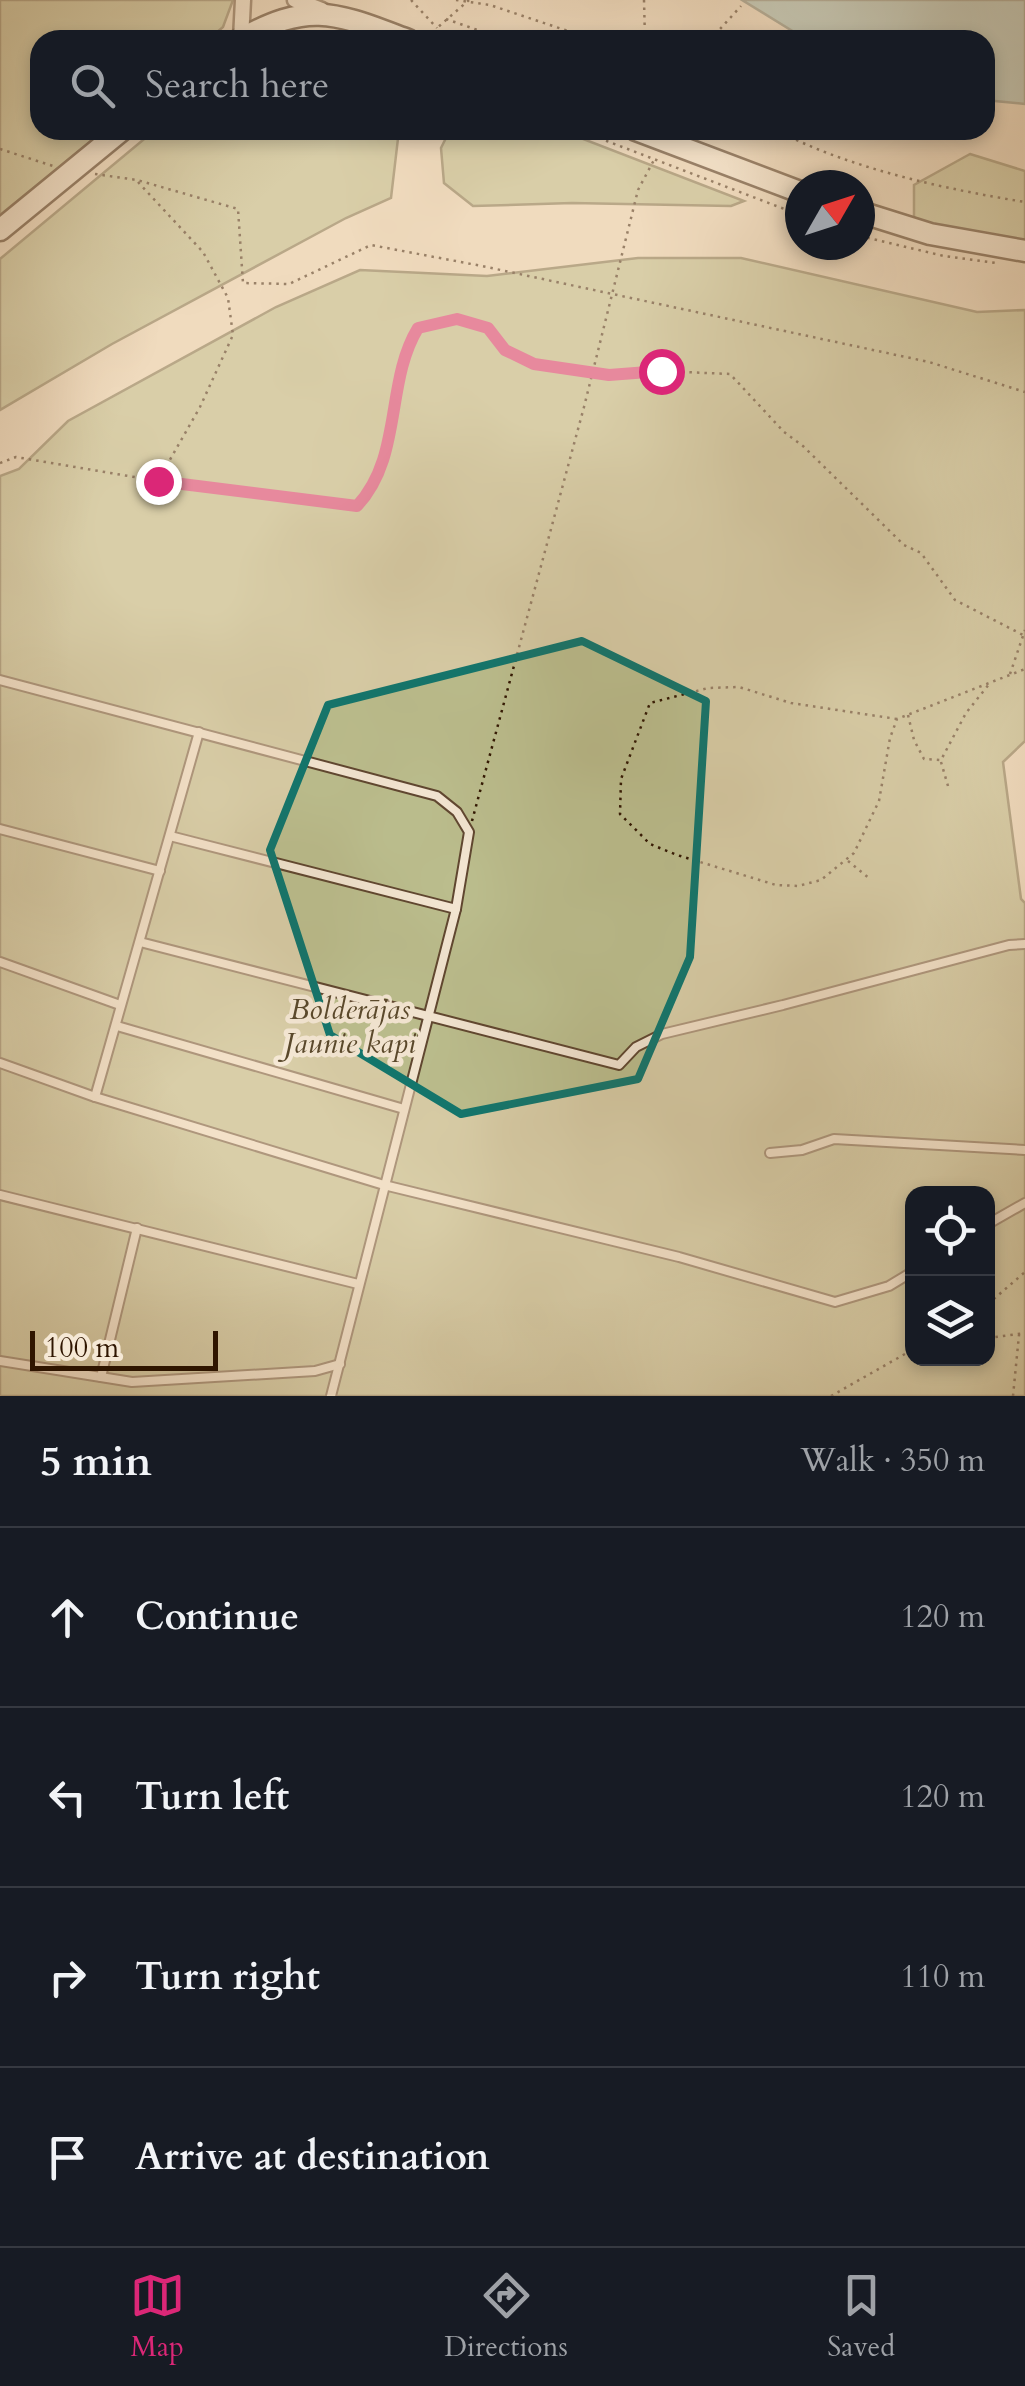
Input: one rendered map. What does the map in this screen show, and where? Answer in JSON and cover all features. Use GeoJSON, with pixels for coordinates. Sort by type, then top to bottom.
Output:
{"type":"FeatureCollection","features":[{"type":"Feature","properties":{"kind":"main road"},"geometry":{"type":"LineString","coordinates":[[257,30],[286,14],[322,10],[379,30]]}},
{"type":"Feature","properties":{"kind":"main road"},"geometry":{"type":"LineString","coordinates":[[0,230],[109,140]]}},
{"type":"Feature","properties":{"kind":"main road"},"geometry":{"type":"LineString","coordinates":[[662,140],[785,186]]}},
{"type":"Feature","properties":{"kind":"main road"},"geometry":{"type":"LineString","coordinates":[[875,217],[930,234],[1025,251]]}},
{"type":"Feature","properties":{"kind":"street"},"geometry":{"type":"LineString","coordinates":[[241,30],[243,0]]}},
{"type":"Feature","properties":{"kind":"street"},"geometry":{"type":"LineString","coordinates":[[295,0],[322,10]]}},
{"type":"Feature","properties":{"kind":"lane"},"geometry":{"type":"LineString","coordinates":[[0,680],[437,796],[457,812],[469,832],[456,909],[331,1396]]}},
{"type":"Feature","properties":{"kind":"lane"},"geometry":{"type":"LineString","coordinates":[[95,1096],[199,732]]}},
{"type":"Feature","properties":{"kind":"lane"},"geometry":{"type":"LineString","coordinates":[[0,829],[160,871]]}},
{"type":"Feature","properties":{"kind":"lane"},"geometry":{"type":"LineString","coordinates":[[170,836],[456,909]]}},
{"type":"Feature","properties":{"kind":"lane"},"geometry":{"type":"LineString","coordinates":[[140,942],[620,1065],[636,1047],[662,1034],[1025,944]]}},
{"type":"Feature","properties":{"kind":"lane"},"geometry":{"type":"LineString","coordinates":[[0,962],[120,1005]]}},
{"type":"Feature","properties":{"kind":"lane"},"geometry":{"type":"LineString","coordinates":[[117,1026],[404,1109]]}},
{"type":"Feature","properties":{"kind":"lane"},"geometry":{"type":"LineString","coordinates":[[0,1062],[95,1096],[384,1185],[678,1257],[835,1302],[889,1286],[905,1276]]}},
{"type":"Feature","properties":{"kind":"lane"},"geometry":{"type":"LineString","coordinates":[[770,1153],[802,1150],[834,1139],[1025,1150]]}},
{"type":"Feature","properties":{"kind":"lane"},"geometry":{"type":"LineString","coordinates":[[0,1194],[358,1284]]}},
{"type":"Feature","properties":{"kind":"lane"},"geometry":{"type":"LineString","coordinates":[[995,1220],[1025,1202]]}},
{"type":"Feature","properties":{"kind":"lane"},"geometry":{"type":"LineString","coordinates":[[101,1377],[137,1228]]}},
{"type":"Feature","properties":{"kind":"lane"},"geometry":{"type":"LineString","coordinates":[[0,1360],[132,1382],[315,1371],[340,1364]]}},
{"type":"Feature","properties":{"kind":"path"},"geometry":{"type":"LineString","coordinates":[[411,0],[437,28],[468,1]]}},
{"type":"Feature","properties":{"kind":"path"},"geometry":{"type":"LineString","coordinates":[[456,0],[566,30]]}},
{"type":"Feature","properties":{"kind":"path"},"geometry":{"type":"LineString","coordinates":[[644,0],[644,30]]}},
{"type":"Feature","properties":{"kind":"path"},"geometry":{"type":"LineString","coordinates":[[719,30],[741,6]]}},
{"type":"Feature","properties":{"kind":"path"},"geometry":{"type":"LineString","coordinates":[[446,19],[477,30]]}},
{"type":"Feature","properties":{"kind":"path"},"geometry":{"type":"LineString","coordinates":[[605,140],[785,209]]}},
{"type":"Feature","properties":{"kind":"path"},"geometry":{"type":"LineString","coordinates":[[794,140],[949,190],[1025,202]]}},
{"type":"Feature","properties":{"kind":"path"},"geometry":{"type":"LineString","coordinates":[[0,149],[69,171],[138,180],[238,209],[242,283],[288,284],[371,245],[929,362],[1025,392]]}},
{"type":"Feature","properties":{"kind":"path"},"geometry":{"type":"LineString","coordinates":[[469,832],[584,407],[638,190],[654,158]]}},
{"type":"Feature","properties":{"kind":"path"},"geometry":{"type":"LineString","coordinates":[[138,180],[203,252],[228,298],[233,336],[200,407],[158,481]]}},
{"type":"Feature","properties":{"kind":"path"},"geometry":{"type":"LineString","coordinates":[[875,240],[998,264]]}},
{"type":"Feature","properties":{"kind":"path"},"geometry":{"type":"LineString","coordinates":[[0,463],[16,458],[357,506],[372,490],[384,460],[405,350],[418,328],[457,319],[488,328],[505,350],[534,364],[609,375],[661,371],[730,374],[784,432],[904,545],[921,552],[956,600],[1024,634],[1009,676]]}},
{"type":"Feature","properties":{"kind":"path"},"geometry":{"type":"LineString","coordinates":[[897,719],[880,801],[854,853],[821,880],[787,886],[650,844],[620,814],[622,779],[652,702],[708,688],[739,687],[791,703],[897,719],[1025,669]]}},
{"type":"Feature","properties":{"kind":"path"},"geometry":{"type":"LineString","coordinates":[[948,786],[941,760],[966,713],[991,682]]}},
{"type":"Feature","properties":{"kind":"path"},"geometry":{"type":"LineString","coordinates":[[908,715],[924,759],[941,760]]}},
{"type":"Feature","properties":{"kind":"path"},"geometry":{"type":"LineString","coordinates":[[847,860],[870,880]]}},
{"type":"Feature","properties":{"kind":"path"},"geometry":{"type":"LineString","coordinates":[[995,1298],[1025,1272]]}},
{"type":"Feature","properties":{"kind":"path"},"geometry":{"type":"LineString","coordinates":[[995,1337],[1025,1333]]}},
{"type":"Feature","properties":{"kind":"path"},"geometry":{"type":"LineString","coordinates":[[1013,1396],[1019,1335]]}},
{"type":"Feature","properties":{"kind":"path"},"geometry":{"type":"LineString","coordinates":[[830,1396],[905,1354]]}},
{"type":"Feature","properties":{"kind":"highlighted area"},"geometry":{"type":"Polygon","coordinates":[[[582,641],[706,701],[690,957],[638,1079],[461,1114],[330,1035],[270,850],[328,705],[582,641]]]}},
{"type":"Feature","properties":{"kind":"green space"},"geometry":{"type":"Polygon","coordinates":[[[0,0],[233,0],[220,30],[30,30],[30,140],[93,140],[0,215],[0,0]]]}},
{"type":"Feature","properties":{"kind":"green space"},"geometry":{"type":"Polygon","coordinates":[[[143,140],[398,140],[391,198],[346,218],[112,344],[0,410],[0,259],[143,140]]]}},
{"type":"Feature","properties":{"kind":"green space"},"geometry":{"type":"Polygon","coordinates":[[[445,140],[586,140],[744,201],[731,206],[473,206],[444,183],[441,148],[445,140]]]}},
{"type":"Feature","properties":{"kind":"green space"},"geometry":{"type":"Polygon","coordinates":[[[970,154],[1025,171],[1025,241],[914,222],[914,185],[970,154]]]}},
{"type":"Feature","properties":{"kind":"green space","name":"Bolderājas Jaunie kapi"},"geometry":{"type":"Polygon","coordinates":[[[638,258],[741,258],[977,312],[1025,310],[1025,741],[1003,762],[1021,899],[1025,903],[1025,1396],[0,1396],[0,476],[19,469],[68,421],[276,307],[360,270],[487,276],[638,258]]]}},
{"type":"Feature","properties":{"kind":"water"},"geometry":{"type":"Polygon","coordinates":[[[742,0],[1025,0],[1025,104],[995,101],[995,30],[791,30],[742,0]]]}},
{"type":"Feature","properties":{"kind":"route"},"geometry":{"type":"LineString","coordinates":[[158,481],[357,506],[372,490],[384,460],[405,350],[418,328],[457,319],[488,328],[505,350],[534,364],[609,375],[661,371]]}}]}
